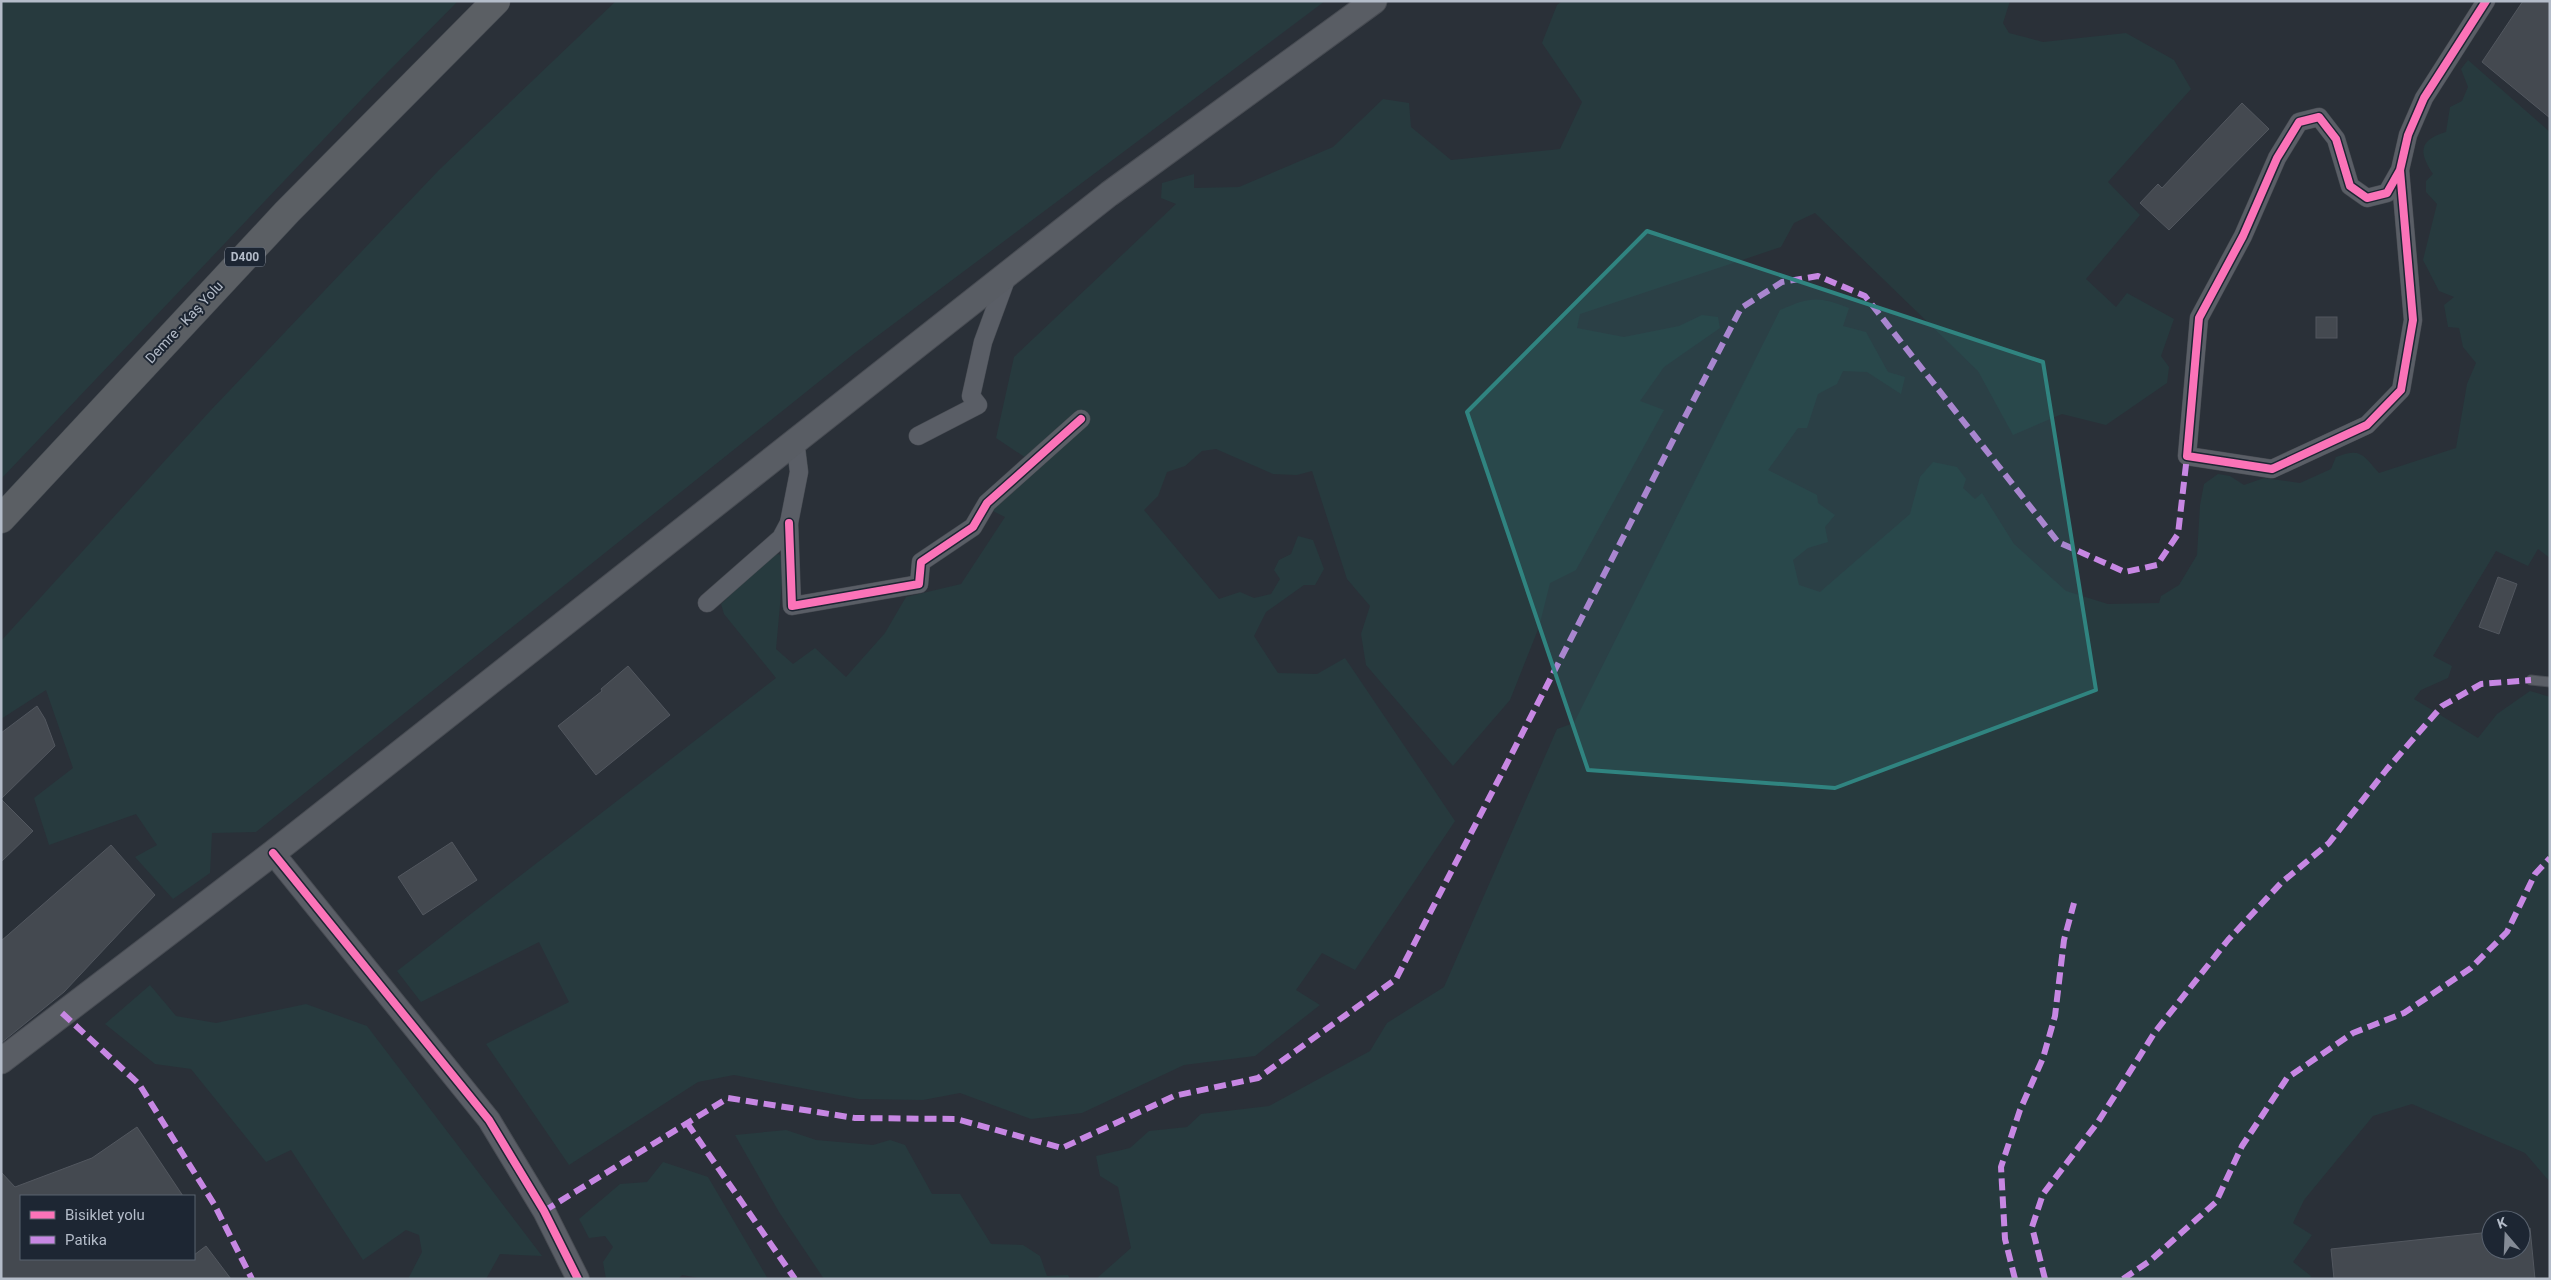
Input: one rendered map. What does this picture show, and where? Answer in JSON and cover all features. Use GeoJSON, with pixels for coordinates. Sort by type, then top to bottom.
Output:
{"type":"FeatureCollection","features":[{"type":"Feature","properties":{"kind":"highway","name":"Demre - Kaş Yolu"},"geometry":{"type":"LineString","coordinates":[[1,519],[287,212],[496,1]]}},
{"type":"Feature","properties":{"kind":"main road"},"geometry":{"type":"LineString","coordinates":[[1,1061],[273,853],[1109,194],[1374,1]]}},
{"type":"Feature","properties":{"kind":"street"},"geometry":{"type":"LineString","coordinates":[[2400,170],[2413,320],[2402,390],[2367,424],[2272,469],[2186,456],[2200,318],[2243,236],[2277,158],[2299,122],[2319,117],[2336,139],[2350,186],[2367,198],[2387,193],[2400,170],[2408,135],[2424,98],[2486,1]]}},
{"type":"Feature","properties":{"kind":"street"},"geometry":{"type":"LineString","coordinates":[[918,436],[978,405],[971,396],[983,342],[1008,274]]}},
{"type":"Feature","properties":{"kind":"street"},"geometry":{"type":"LineString","coordinates":[[796,440],[799,472],[789,523],[792,606],[919,584],[921,562],[973,527],[987,503],[1081,419]]}},
{"type":"Feature","properties":{"kind":"street"},"geometry":{"type":"LineString","coordinates":[[707,603],[781,538],[789,523]]}},
{"type":"Feature","properties":{"kind":"street"},"geometry":{"type":"LineString","coordinates":[[273,853],[489,1120],[544,1211],[578,1279]]}},
{"type":"Feature","properties":{"kind":"lane"},"geometry":{"type":"LineString","coordinates":[[2531,680],[2550,682]]}},
{"type":"Feature","properties":{"kind":"highlighted area"},"geometry":{"type":"Polygon","coordinates":[[[1647,231],[2043,362],[2096,690],[1835,788],[1588,770],[1467,412],[1647,231]]]}},
{"type":"Feature","properties":{"kind":"green space"},"geometry":{"type":"Polygon","coordinates":[[[1,1],[458,1],[379,81],[1,479],[1,1]]]}},
{"type":"Feature","properties":{"kind":"green space"},"geometry":{"type":"Polygon","coordinates":[[[616,1],[1325,1],[856,352],[256,832],[212,833],[210,873],[173,899],[135,857],[157,845],[136,814],[49,845],[34,798],[73,768],[46,690],[1,719],[1,641],[211,410],[439,170],[616,1]]]}},
{"type":"Feature","properties":{"kind":"green space"},"geometry":{"type":"Polygon","coordinates":[[[1562,1],[2010,1],[2003,23],[2009,33],[2043,42],[2126,33],[2174,60],[2191,89],[2108,182],[2140,215],[2086,279],[2116,307],[2127,293],[2174,319],[2161,356],[2169,367],[2167,383],[2106,425],[2062,414],[2013,435],[1978,371],[1815,213],[1794,223],[1781,247],[1580,314],[1577,328],[1624,337],[1679,326],[1702,315],[1718,317],[1720,328],[1664,367],[1640,401],[1664,410],[1576,570],[1550,583],[1539,627],[1510,700],[1453,766],[1366,665],[1361,634],[1370,606],[1347,579],[1312,471],[1297,475],[1273,474],[1216,449],[1202,451],[1185,466],[1167,472],[1158,496],[1144,510],[1219,599],[1240,592],[1254,598],[1271,594],[1280,579],[1274,570],[1279,560],[1291,554],[1298,536],[1313,540],[1324,569],[1315,585],[1304,585],[1266,612],[1254,636],[1278,673],[1317,674],[1345,658],[1455,821],[1355,970],[1322,953],[1296,990],[1320,1005],[1255,1056],[1184,1065],[1082,1113],[1031,1119],[960,1093],[923,1100],[859,1099],[734,1075],[698,1082],[569,1165],[486,1044],[569,1002],[539,942],[421,1002],[397,971],[776,678],[724,614],[721,604],[771,556],[779,554],[784,561],[776,649],[793,664],[815,648],[846,677],[885,633],[906,597],[961,584],[1005,517],[991,510],[1035,464],[996,438],[1014,357],[1176,204],[1161,198],[1162,183],[1194,174],[1194,188],[1239,187],[1333,147],[1383,99],[1409,103],[1411,127],[1451,160],[1560,149],[1582,102],[1542,43],[1557,5],[1562,1]]]}},
{"type":"Feature","properties":{"kind":"green space"},"geometry":{"type":"Polygon","coordinates":[[[2468,60],[2550,132],[2550,558],[2538,549],[2528,566],[2496,551],[2433,656],[2452,666],[2448,678],[2421,690],[2414,699],[2478,738],[2497,714],[2530,691],[2550,697],[2550,1182],[2525,1153],[2412,1104],[2373,1116],[2304,1200],[2293,1223],[2312,1235],[2293,1262],[2311,1276],[2310,1279],[1096,1279],[1131,1248],[1118,1187],[1100,1176],[1096,1156],[1130,1148],[1149,1131],[1187,1127],[1201,1114],[1269,1106],[1370,1051],[1387,1023],[1444,987],[1557,729],[1574,723],[1780,310],[1807,300],[1829,301],[1849,308],[1843,326],[1866,332],[1888,372],[1905,377],[1901,394],[1867,372],[1843,371],[1837,384],[1818,394],[1807,428],[1798,428],[1768,470],[1817,495],[1818,503],[1835,515],[1825,527],[1828,542],[1808,548],[1793,560],[1799,585],[1820,592],[1910,514],[1920,477],[1933,462],[1957,467],[1966,479],[1963,488],[1975,499],[1982,493],[2014,544],[2066,591],[2108,604],[2159,603],[2161,596],[2179,585],[2197,555],[2200,505],[2204,484],[2218,474],[2230,476],[2244,485],[2264,478],[2300,483],[2331,469],[2336,457],[2344,454],[2361,454],[2379,473],[2456,448],[2467,384],[2476,363],[2463,347],[2459,328],[2448,327],[2444,305],[2454,297],[2439,291],[2423,260],[2437,204],[2426,192],[2426,181],[2433,174],[2425,160],[2424,148],[2430,139],[2446,132],[2450,107],[2462,101],[2468,87],[2461,69],[2468,60]]]}},
{"type":"Feature","properties":{"kind":"green space"},"geometry":{"type":"Polygon","coordinates":[[[150,985],[176,1016],[216,1023],[306,1004],[367,1026],[542,1256],[500,1254],[486,1279],[408,1279],[422,1252],[419,1235],[406,1230],[363,1260],[291,1150],[266,1162],[191,1069],[155,1064],[105,1024],[150,985]]]}},
{"type":"Feature","properties":{"kind":"green space"},"geometry":{"type":"Polygon","coordinates":[[[786,1130],[816,1140],[873,1145],[890,1140],[905,1145],[932,1194],[960,1194],[991,1244],[1023,1245],[1040,1256],[1047,1276],[1068,1275],[1070,1279],[824,1279],[779,1212],[735,1135],[786,1130]]]}},
{"type":"Feature","properties":{"kind":"green space"},"geometry":{"type":"Polygon","coordinates":[[[663,1162],[708,1177],[768,1279],[705,1279],[682,1275],[678,1279],[606,1279],[603,1262],[613,1247],[605,1236],[589,1238],[579,1219],[620,1184],[647,1182],[663,1162]]]}},
{"type":"Feature","properties":{"kind":"building"},"geometry":{"type":"Polygon","coordinates":[[[2523,1],[2550,1],[2550,118],[2482,62],[2523,1]]]}},
{"type":"Feature","properties":{"kind":"building"},"geometry":{"type":"Polygon","coordinates":[[[2242,103],[2269,129],[2169,230],[2140,203],[2158,184],[2162,188],[2242,103]]]}},
{"type":"Feature","properties":{"kind":"building"},"geometry":{"type":"Polygon","coordinates":[[[2316,317],[2337,317],[2337,338],[2316,338],[2316,317]]]}},
{"type":"Feature","properties":{"kind":"building"},"geometry":{"type":"Polygon","coordinates":[[[2498,577],[2517,584],[2499,634],[2479,627],[2498,577]]]}},
{"type":"Feature","properties":{"kind":"building"},"geometry":{"type":"Polygon","coordinates":[[[628,666],[670,715],[596,775],[558,726],[602,691],[601,689],[628,666]]]}},
{"type":"Feature","properties":{"kind":"building"},"geometry":{"type":"Polygon","coordinates":[[[37,706],[45,719],[55,746],[1,799],[1,733],[37,706]]]}},
{"type":"Feature","properties":{"kind":"building"},"geometry":{"type":"Polygon","coordinates":[[[1,799],[33,831],[1,862],[1,799]]]}},
{"type":"Feature","properties":{"kind":"building"},"geometry":{"type":"Polygon","coordinates":[[[452,842],[477,880],[423,915],[398,877],[452,842]]]}},
{"type":"Feature","properties":{"kind":"building"},"geometry":{"type":"Polygon","coordinates":[[[111,845],[155,895],[64,992],[1,1043],[1,941],[111,845]]]}},
{"type":"Feature","properties":{"kind":"building"},"geometry":{"type":"Polygon","coordinates":[[[137,1127],[182,1195],[20,1195],[20,1260],[195,1260],[195,1254],[206,1246],[231,1279],[1,1279],[1,1172],[15,1187],[92,1158],[137,1127]]]}},
{"type":"Feature","properties":{"kind":"building"},"geometry":{"type":"Polygon","coordinates":[[[2481,1233],[2481,1260],[2531,1260],[2531,1238],[2535,1279],[2334,1279],[2331,1249],[2481,1233]]]}},
{"type":"Feature","properties":{"kind":"marked path"},"geometry":{"type":"LineString","coordinates":[[544,1211],[728,1098],[855,1118],[956,1119],[1062,1148],[1174,1096],[1258,1078],[1396,979],[1741,308],[1782,282],[1818,276],[1865,296],[2058,542],[2125,572],[2157,565],[2178,534],[2187,456]]}},
{"type":"Feature","properties":{"kind":"marked path"},"geometry":{"type":"LineString","coordinates":[[2045,1279],[2032,1227],[2043,1194],[2098,1122],[2155,1032],[2228,940],[2281,883],[2329,843],[2387,769],[2442,706],[2481,684],[2531,680]]}},
{"type":"Feature","properties":{"kind":"marked path"},"geometry":{"type":"LineString","coordinates":[[2123,1279],[2151,1260],[2216,1202],[2242,1146],[2287,1078],[2353,1033],[2404,1013],[2471,968],[2507,932],[2535,874],[2550,858]]}},
{"type":"Feature","properties":{"kind":"marked path"},"geometry":{"type":"LineString","coordinates":[[2015,1279],[2005,1239],[2001,1167],[2020,1110],[2043,1058],[2055,1016],[2064,940],[2074,903]]}},
{"type":"Feature","properties":{"kind":"marked path"},"geometry":{"type":"LineString","coordinates":[[62,1013],[139,1084],[214,1204],[252,1279]]}},
{"type":"Feature","properties":{"kind":"marked path"},"geometry":{"type":"LineString","coordinates":[[687,1123],[795,1279]]}},
{"type":"Feature","properties":{"kind":"cycle path"},"geometry":{"type":"LineString","coordinates":[[2400,170],[2387,193],[2367,198],[2350,186],[2336,139],[2319,117],[2299,122],[2277,158],[2243,236],[2199,318],[2187,456],[2272,469],[2367,425],[2401,390],[2413,320],[2400,170],[2408,135],[2424,98],[2486,1]]}},
{"type":"Feature","properties":{"kind":"cycle path"},"geometry":{"type":"LineString","coordinates":[[789,523],[792,606],[919,584],[921,562],[973,527],[987,503],[1081,419]]}},
{"type":"Feature","properties":{"kind":"cycle path"},"geometry":{"type":"LineString","coordinates":[[273,853],[489,1120],[544,1211],[578,1279]]}}]}
